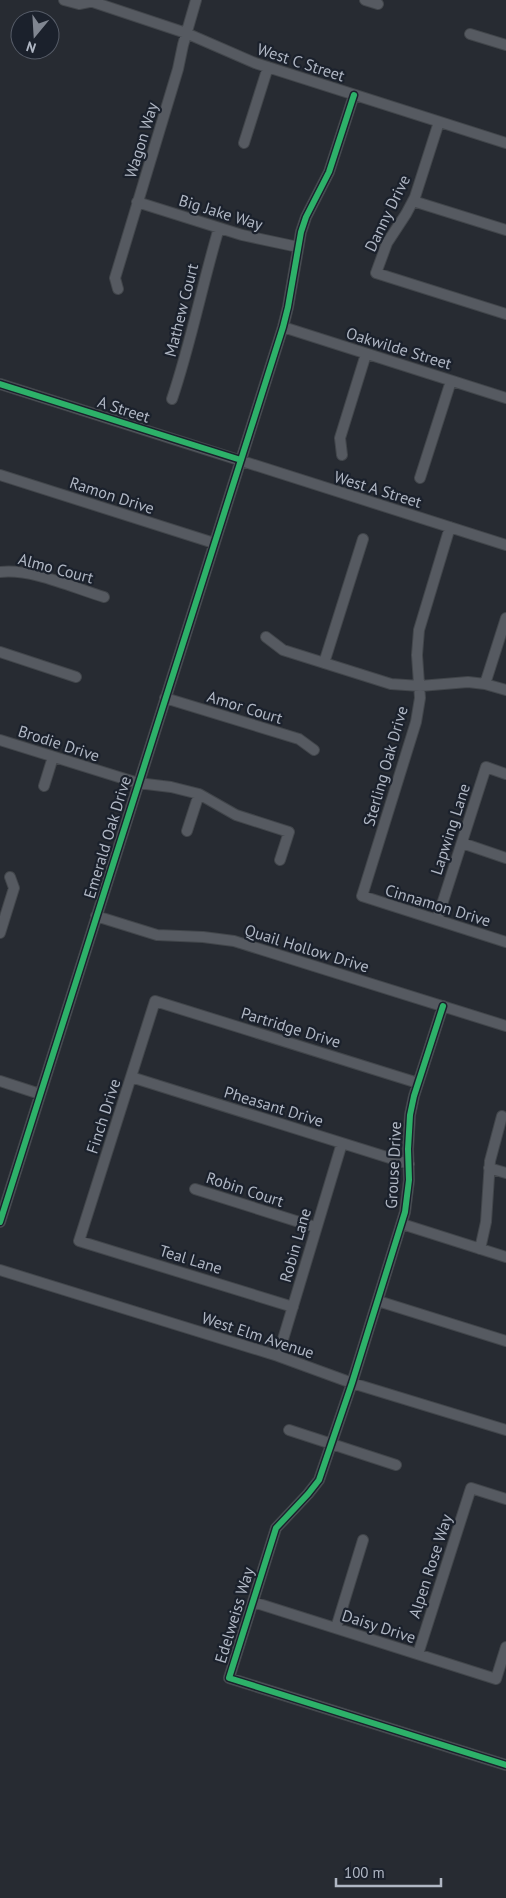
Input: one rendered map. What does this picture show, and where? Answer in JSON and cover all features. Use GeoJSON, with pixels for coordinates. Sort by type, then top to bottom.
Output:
{"type":"FeatureCollection","features":[{"type":"Feature","properties":{"kind":"street","name":"West C Street"},"geometry":{"type":"LineString","coordinates":[[64,0],[78,4],[88,1],[186,33],[236,56],[268,67],[506,143]]}},
{"type":"Feature","properties":{"kind":"street","name":"Wagon Way"},"geometry":{"type":"LineString","coordinates":[[118,289],[115,278],[178,69],[196,0]]}},
{"type":"Feature","properties":{"kind":"street"},"geometry":{"type":"LineString","coordinates":[[365,0],[378,4]]}},
{"type":"Feature","properties":{"kind":"street"},"geometry":{"type":"LineString","coordinates":[[470,34],[506,45]]}},
{"type":"Feature","properties":{"kind":"street"},"geometry":{"type":"LineString","coordinates":[[244,143],[268,67]]}},
{"type":"Feature","properties":{"kind":"street","name":"Emerald Oak Drive"},"geometry":{"type":"LineString","coordinates":[[0,1222],[283,328],[298,246],[306,216],[329,172],[354,95]]}},
{"type":"Feature","properties":{"kind":"street","name":"Danny Drive"},"geometry":{"type":"LineString","coordinates":[[439,122],[413,201],[387,244],[376,273],[506,314]]}},
{"type":"Feature","properties":{"kind":"street"},"geometry":{"type":"LineString","coordinates":[[413,201],[506,230]]}},
{"type":"Feature","properties":{"kind":"street","name":"Big Jake Way"},"geometry":{"type":"LineString","coordinates":[[137,202],[219,228],[267,241],[298,246]]}},
{"type":"Feature","properties":{"kind":"street","name":"Mathew Court"},"geometry":{"type":"LineString","coordinates":[[172,399],[183,365],[205,275],[219,228]]}},
{"type":"Feature","properties":{"kind":"street","name":"Oakwilde Street"},"geometry":{"type":"LineString","coordinates":[[283,328],[506,398]]}},
{"type":"Feature","properties":{"kind":"street"},"geometry":{"type":"LineString","coordinates":[[342,455],[340,438],[366,354]]}},
{"type":"Feature","properties":{"kind":"street"},"geometry":{"type":"LineString","coordinates":[[420,478],[452,381]]}},
{"type":"Feature","properties":{"kind":"street","name":"A Street"},"geometry":{"type":"LineString","coordinates":[[0,384],[240,460]]}},
{"type":"Feature","properties":{"kind":"street","name":"West A Street"},"geometry":{"type":"LineString","coordinates":[[240,460],[506,545]]}},
{"type":"Feature","properties":{"kind":"street","name":"Ramon Drive"},"geometry":{"type":"LineString","coordinates":[[0,475],[214,543]]}},
{"type":"Feature","properties":{"kind":"street","name":"Sterling Oak Drive"},"geometry":{"type":"LineString","coordinates":[[362,896],[416,722],[420,686],[417,654],[419,630],[450,527]]}},
{"type":"Feature","properties":{"kind":"street"},"geometry":{"type":"LineString","coordinates":[[324,663],[363,539]]}},
{"type":"Feature","properties":{"kind":"street","name":"Almo Court"},"geometry":{"type":"LineString","coordinates":[[0,572],[9,570],[26,572],[104,597]]}},
{"type":"Feature","properties":{"kind":"street"},"geometry":{"type":"LineString","coordinates":[[485,684],[506,618]]}},
{"type":"Feature","properties":{"kind":"street"},"geometry":{"type":"LineString","coordinates":[[266,637],[283,650],[391,684],[420,686],[453,683],[485,684],[506,690]]}},
{"type":"Feature","properties":{"kind":"street"},"geometry":{"type":"LineString","coordinates":[[0,652],[76,677]]}},
{"type":"Feature","properties":{"kind":"street","name":"Amor Court"},"geometry":{"type":"LineString","coordinates":[[165,698],[299,739],[314,750]]}},
{"type":"Feature","properties":{"kind":"street","name":"Brodie Drive"},"geometry":{"type":"LineString","coordinates":[[0,740],[138,783],[171,787],[199,794],[236,815],[289,832],[280,860]]}},
{"type":"Feature","properties":{"kind":"street"},"geometry":{"type":"LineString","coordinates":[[44,786],[53,756]]}},
{"type":"Feature","properties":{"kind":"street","name":"Lapwing Lane"},"geometry":{"type":"LineString","coordinates":[[437,920],[486,767],[506,774]]}},
{"type":"Feature","properties":{"kind":"street"},"geometry":{"type":"LineString","coordinates":[[187,831],[199,794]]}},
{"type":"Feature","properties":{"kind":"street"},"geometry":{"type":"LineString","coordinates":[[462,844],[506,858]]}},
{"type":"Feature","properties":{"kind":"street"},"geometry":{"type":"LineString","coordinates":[[0,932],[4,904],[14,888],[10,877]]}},
{"type":"Feature","properties":{"kind":"street","name":"Cinnamon Drive"},"geometry":{"type":"LineString","coordinates":[[362,896],[506,942]]}},
{"type":"Feature","properties":{"kind":"street","name":"Quail Hollow Drive"},"geometry":{"type":"LineString","coordinates":[[96,916],[157,935],[203,937],[234,941],[506,1026]]}},
{"type":"Feature","properties":{"kind":"street","name":"Finch Drive"},"geometry":{"type":"LineString","coordinates":[[79,1240],[155,1001]]}},
{"type":"Feature","properties":{"kind":"street","name":"Partridge Drive"},"geometry":{"type":"LineString","coordinates":[[155,1001],[418,1083]]}},
{"type":"Feature","properties":{"kind":"street","name":"Grouse Drive"},"geometry":{"type":"LineString","coordinates":[[352,1383],[402,1224],[408,1198],[408,1133],[410,1115],[418,1083],[443,1006]]}},
{"type":"Feature","properties":{"kind":"street","name":"Pheasant Drive"},"geometry":{"type":"LineString","coordinates":[[131,1077],[409,1164]]}},
{"type":"Feature","properties":{"kind":"street"},"geometry":{"type":"LineString","coordinates":[[0,1081],[40,1094]]}},
{"type":"Feature","properties":{"kind":"street"},"geometry":{"type":"LineString","coordinates":[[480,1249],[488,1206],[489,1168],[493,1144],[502,1116]]}},
{"type":"Feature","properties":{"kind":"street","name":"Robin Lane"},"geometry":{"type":"LineString","coordinates":[[278,1356],[342,1143]]}},
{"type":"Feature","properties":{"kind":"street"},"geometry":{"type":"LineString","coordinates":[[489,1168],[506,1173]]}},
{"type":"Feature","properties":{"kind":"street","name":"Robin Court"},"geometry":{"type":"LineString","coordinates":[[195,1189],[316,1227]]}},
{"type":"Feature","properties":{"kind":"street"},"geometry":{"type":"LineString","coordinates":[[402,1224],[506,1257]]}},
{"type":"Feature","properties":{"kind":"street","name":"Teal Lane"},"geometry":{"type":"LineString","coordinates":[[79,1240],[293,1307]]}},
{"type":"Feature","properties":{"kind":"street","name":"West Elm Avenue"},"geometry":{"type":"LineString","coordinates":[[0,1270],[278,1356],[352,1383],[506,1430]]}},
{"type":"Feature","properties":{"kind":"street"},"geometry":{"type":"LineString","coordinates":[[378,1301],[506,1341]]}},
{"type":"Feature","properties":{"kind":"street","name":"Edelweiss Way"},"geometry":{"type":"LineString","coordinates":[[352,1383],[319,1480],[276,1528],[229,1678],[506,1765]]}},
{"type":"Feature","properties":{"kind":"street"},"geometry":{"type":"LineString","coordinates":[[289,1430],[396,1465]]}},
{"type":"Feature","properties":{"kind":"street","name":"Alpen Rose Way"},"geometry":{"type":"LineString","coordinates":[[418,1654],[471,1488],[506,1499]]}},
{"type":"Feature","properties":{"kind":"street"},"geometry":{"type":"LineString","coordinates":[[336,1628],[363,1540]]}},
{"type":"Feature","properties":{"kind":"street","name":"Daisy Drive"},"geometry":{"type":"LineString","coordinates":[[252,1602],[496,1679],[506,1647]]}},
{"type":"Feature","properties":{"kind":"cycle path"},"geometry":{"type":"LineString","coordinates":[[0,1222],[283,327],[301,232],[306,217],[329,172],[354,95]]}},
{"type":"Feature","properties":{"kind":"cycle path"},"geometry":{"type":"LineString","coordinates":[[0,384],[241,460]]}},
{"type":"Feature","properties":{"kind":"cycle path"},"geometry":{"type":"LineString","coordinates":[[443,1006],[414,1096],[410,1115],[409,1180],[405,1212],[352,1383],[319,1480],[276,1528],[229,1678],[506,1765]]}}]}
